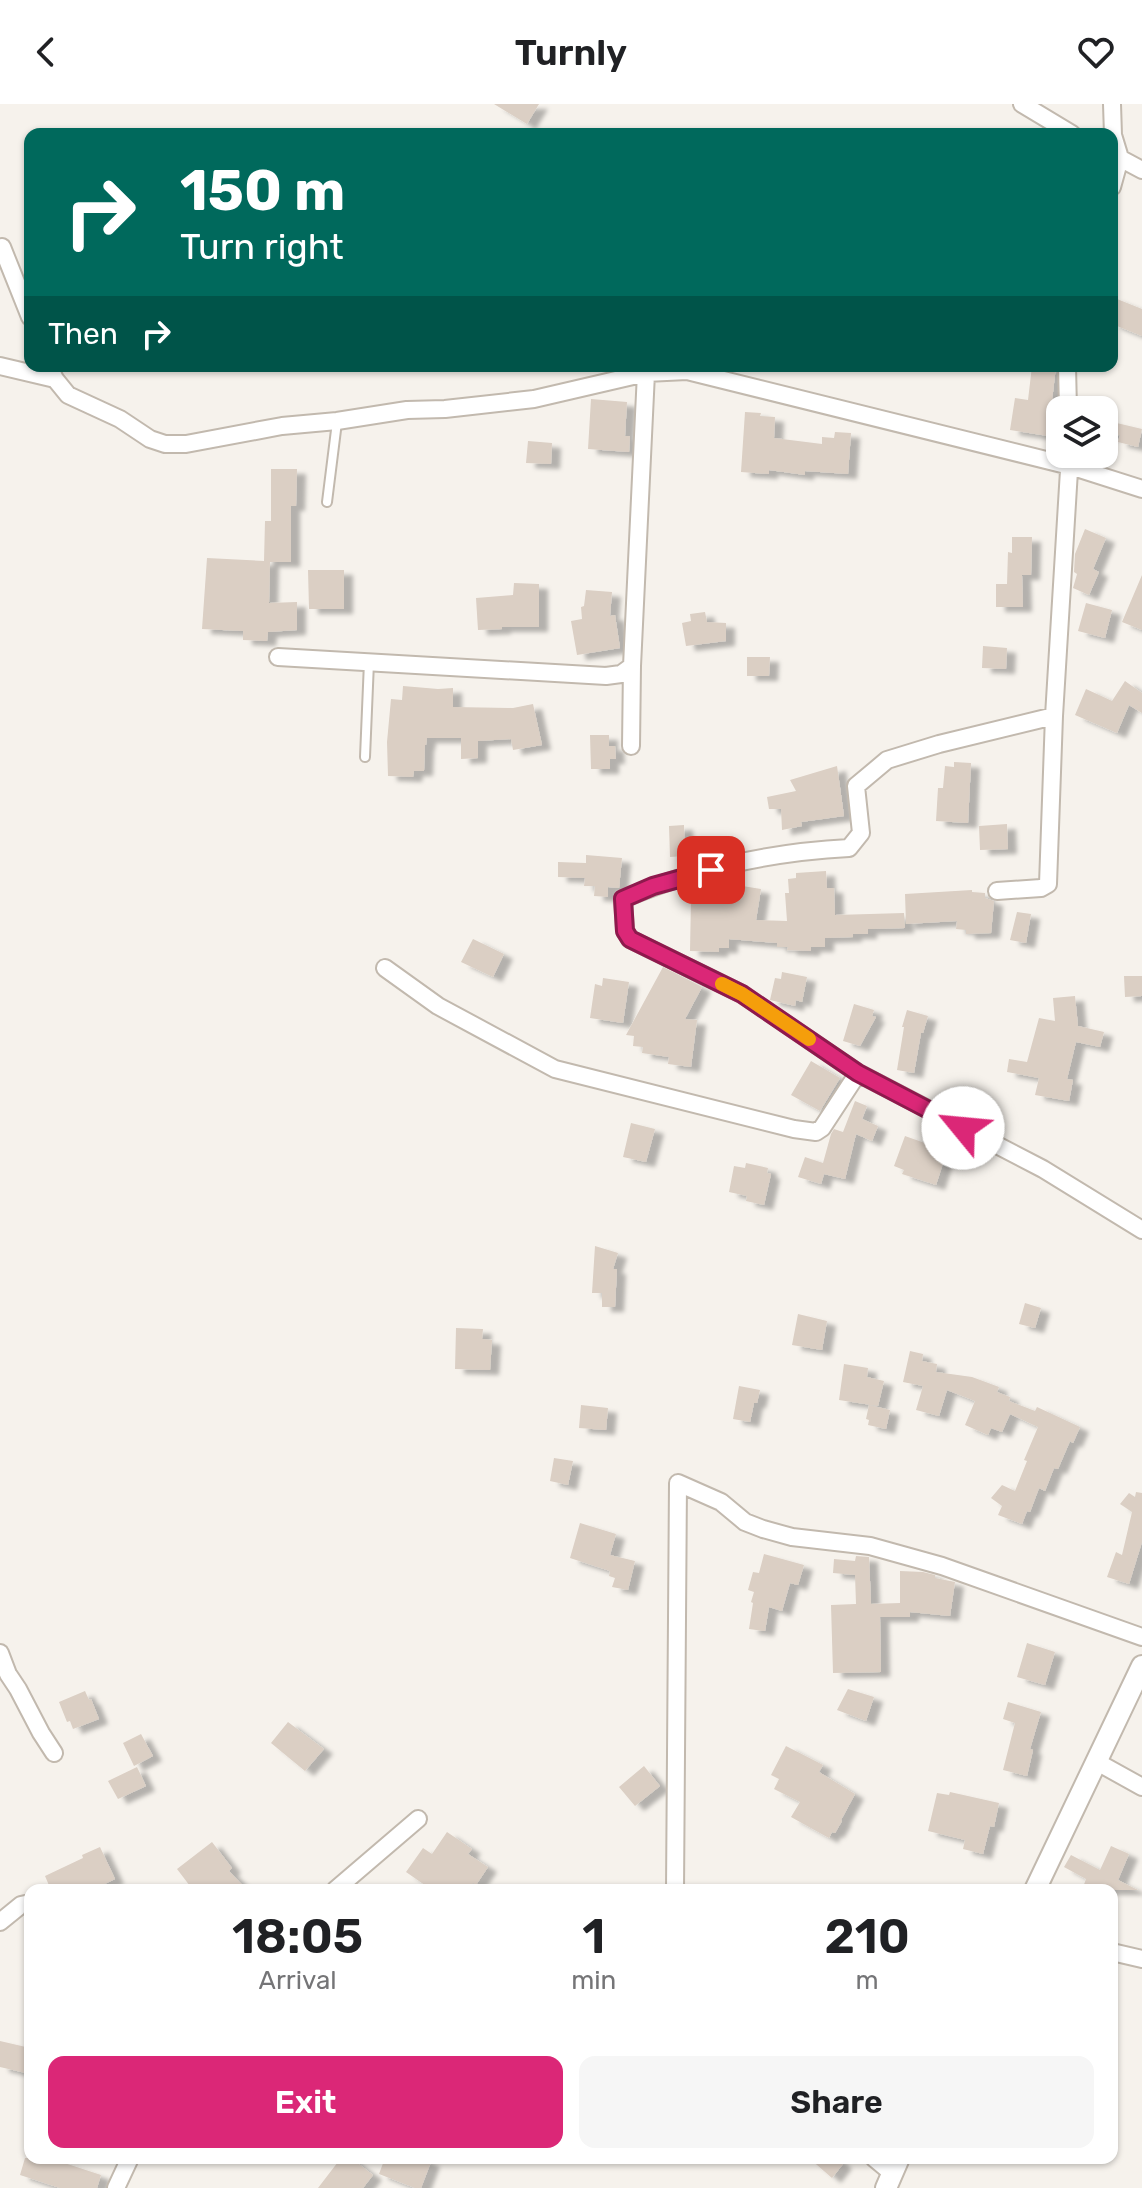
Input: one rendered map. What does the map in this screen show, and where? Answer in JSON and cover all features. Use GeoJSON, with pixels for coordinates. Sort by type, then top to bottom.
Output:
{"type":"FeatureCollection","features":[{"type":"Feature","properties":{"kind":"street"},"geometry":{"type":"LineString","coordinates":[[1022,104],[1062,128]]}},
{"type":"Feature","properties":{"kind":"street"},"geometry":{"type":"LineString","coordinates":[[1112,104],[1113,128]]}},
{"type":"Feature","properties":{"kind":"street"},"geometry":{"type":"LineString","coordinates":[[1118,157],[1142,170]]}},
{"type":"Feature","properties":{"kind":"street"},"geometry":{"type":"LineString","coordinates":[[2,247],[24,302]]}},
{"type":"Feature","properties":{"kind":"street"},"geometry":{"type":"LineString","coordinates":[[0,366],[24,369]]}},
{"type":"Feature","properties":{"kind":"street"},"geometry":{"type":"LineString","coordinates":[[52,372],[68,395],[165,444],[186,444],[282,426],[407,410],[534,399],[646,373],[666,372]]}},
{"type":"Feature","properties":{"kind":"street"},"geometry":{"type":"LineString","coordinates":[[691,372],[1046,454]]}},
{"type":"Feature","properties":{"kind":"street"},"geometry":{"type":"LineString","coordinates":[[1067,372],[1068,396]]}},
{"type":"Feature","properties":{"kind":"street"},"geometry":{"type":"LineString","coordinates":[[631,746],[646,373]]}},
{"type":"Feature","properties":{"kind":"street"},"geometry":{"type":"LineString","coordinates":[[997,891],[1041,888],[1048,884],[1054,716],[1070,468]]}},
{"type":"Feature","properties":{"kind":"street"},"geometry":{"type":"LineString","coordinates":[[1090,468],[1142,489]]}},
{"type":"Feature","properties":{"kind":"street"},"geometry":{"type":"LineString","coordinates":[[278,657],[606,676],[621,674],[632,666]]}},
{"type":"Feature","properties":{"kind":"street"},"geometry":{"type":"LineString","coordinates":[[1054,716],[887,760],[856,786],[861,833],[849,848],[810,850],[740,862],[653,886],[623,899],[625,931],[630,939],[742,994],[858,1073],[1043,1169],[1142,1230]]}},
{"type":"Feature","properties":{"kind":"street"},"geometry":{"type":"LineString","coordinates":[[385,968],[438,1006],[555,1069],[794,1129],[816,1132],[822,1128],[858,1073]]}},
{"type":"Feature","properties":{"kind":"street"},"geometry":{"type":"LineString","coordinates":[[675,1884],[678,1483],[721,1502],[745,1522],[763,1529],[792,1537],[870,1546],[942,1566],[1142,1637]]}},
{"type":"Feature","properties":{"kind":"street"},"geometry":{"type":"LineString","coordinates":[[0,1653],[8,1674],[54,1753]]}},
{"type":"Feature","properties":{"kind":"street"},"geometry":{"type":"LineString","coordinates":[[1038,1884],[1142,1666]]}},
{"type":"Feature","properties":{"kind":"street"},"geometry":{"type":"LineString","coordinates":[[1097,1762],[1142,1787]]}},
{"type":"Feature","properties":{"kind":"street"},"geometry":{"type":"LineString","coordinates":[[342,1884],[418,1819]]}},
{"type":"Feature","properties":{"kind":"street"},"geometry":{"type":"LineString","coordinates":[[0,1922],[24,1904]]}},
{"type":"Feature","properties":{"kind":"street"},"geometry":{"type":"LineString","coordinates":[[1118,1953],[1142,1959]]}},
{"type":"Feature","properties":{"kind":"street"},"geometry":{"type":"LineString","coordinates":[[116,2188],[127,2164]]}},
{"type":"Feature","properties":{"kind":"lane"},"geometry":{"type":"LineString","coordinates":[[327,502],[337,421]]}},
{"type":"Feature","properties":{"kind":"lane"},"geometry":{"type":"LineString","coordinates":[[365,757],[369,662]]}},
{"type":"Feature","properties":{"kind":"building"},"geometry":{"type":"Polygon","coordinates":[[[494,104],[539,104],[527,124],[494,104]]]}},
{"type":"Feature","properties":{"kind":"building"},"geometry":{"type":"Polygon","coordinates":[[[1118,299],[1142,309],[1142,336],[1118,326],[1118,299]]]}},
{"type":"Feature","properties":{"kind":"building"},"geometry":{"type":"Polygon","coordinates":[[[1031,372],[1055,372],[1053,396],[1046,396],[1046,436],[1010,430],[1015,398],[1028,400],[1031,372]]]}},
{"type":"Feature","properties":{"kind":"building"},"geometry":{"type":"Polygon","coordinates":[[[591,399],[627,402],[625,436],[630,436],[629,452],[588,449],[591,399]]]}},
{"type":"Feature","properties":{"kind":"building"},"geometry":{"type":"Polygon","coordinates":[[[745,412],[775,417],[774,438],[822,444],[822,437],[834,438],[835,432],[851,433],[848,474],[805,471],[805,475],[769,470],[769,474],[741,472],[745,412]]]}},
{"type":"Feature","properties":{"kind":"building"},"geometry":{"type":"Polygon","coordinates":[[[1118,423],[1142,429],[1138,447],[1118,442],[1118,423]]]}},
{"type":"Feature","properties":{"kind":"building"},"geometry":{"type":"Polygon","coordinates":[[[528,441],[552,443],[551,464],[526,463],[528,441]]]}},
{"type":"Feature","properties":{"kind":"building"},"geometry":{"type":"Polygon","coordinates":[[[271,469],[297,469],[296,506],[291,506],[291,562],[270,562],[269,603],[297,602],[297,630],[268,632],[267,641],[243,640],[243,631],[202,629],[207,558],[264,561],[265,521],[271,521],[271,469]]]}},
{"type":"Feature","properties":{"kind":"building"},"geometry":{"type":"Polygon","coordinates":[[[1085,529],[1106,538],[1093,569],[1099,572],[1089,595],[1073,588],[1077,574],[1074,572],[1075,554],[1085,529]]]}},
{"type":"Feature","properties":{"kind":"building"},"geometry":{"type":"Polygon","coordinates":[[[1012,537],[1032,537],[1031,575],[1022,575],[1023,607],[996,607],[996,584],[1007,584],[1012,537]]]}},
{"type":"Feature","properties":{"kind":"building"},"geometry":{"type":"Polygon","coordinates":[[[308,570],[344,570],[344,609],[309,609],[308,570]]]}},
{"type":"Feature","properties":{"kind":"building"},"geometry":{"type":"Polygon","coordinates":[[[1142,575],[1142,630],[1122,622],[1142,575]]]}},
{"type":"Feature","properties":{"kind":"building"},"geometry":{"type":"Polygon","coordinates":[[[514,583],[539,584],[539,627],[478,630],[476,598],[513,595],[514,583]]]}},
{"type":"Feature","properties":{"kind":"building"},"geometry":{"type":"Polygon","coordinates":[[[586,590],[612,592],[610,616],[615,615],[620,648],[577,655],[571,621],[582,619],[581,607],[584,606],[586,590]]]}},
{"type":"Feature","properties":{"kind":"building"},"geometry":{"type":"Polygon","coordinates":[[[1086,603],[1112,610],[1105,638],[1078,631],[1086,603]]]}},
{"type":"Feature","properties":{"kind":"building"},"geometry":{"type":"Polygon","coordinates":[[[705,612],[707,622],[726,623],[726,641],[686,646],[682,623],[691,621],[690,614],[705,612]]]}},
{"type":"Feature","properties":{"kind":"building"},"geometry":{"type":"Polygon","coordinates":[[[983,646],[1007,648],[1006,669],[982,668],[983,646]]]}},
{"type":"Feature","properties":{"kind":"building"},"geometry":{"type":"Polygon","coordinates":[[[747,657],[770,657],[769,676],[747,676],[747,657]]]}},
{"type":"Feature","properties":{"kind":"building"},"geometry":{"type":"Polygon","coordinates":[[[1125,681],[1142,693],[1142,713],[1129,705],[1117,733],[1075,715],[1086,689],[1112,701],[1125,681]]]}},
{"type":"Feature","properties":{"kind":"building"},"geometry":{"type":"Polygon","coordinates":[[[403,686],[453,688],[453,707],[513,708],[533,704],[542,745],[513,750],[511,739],[478,741],[478,758],[461,759],[461,738],[427,738],[424,771],[414,771],[413,777],[388,776],[391,699],[402,700],[403,686]]]}},
{"type":"Feature","properties":{"kind":"building"},"geometry":{"type":"Polygon","coordinates":[[[590,735],[609,735],[609,746],[615,746],[616,759],[610,759],[610,769],[591,769],[590,735]]]}},
{"type":"Feature","properties":{"kind":"building"},"geometry":{"type":"Polygon","coordinates":[[[954,762],[971,763],[968,823],[936,821],[938,788],[943,788],[945,766],[954,767],[954,762]]]}},
{"type":"Feature","properties":{"kind":"building"},"geometry":{"type":"Polygon","coordinates":[[[837,766],[844,816],[801,822],[802,826],[782,830],[781,809],[769,809],[767,797],[796,791],[790,780],[837,766]]]}},
{"type":"Feature","properties":{"kind":"building"},"geometry":{"type":"Polygon","coordinates":[[[1007,824],[1008,849],[980,850],[979,826],[1007,824]]]}},
{"type":"Feature","properties":{"kind":"building"},"geometry":{"type":"Polygon","coordinates":[[[684,825],[685,856],[670,857],[669,826],[684,825]]]}},
{"type":"Feature","properties":{"kind":"building"},"geometry":{"type":"Polygon","coordinates":[[[586,855],[622,858],[619,888],[608,887],[608,897],[594,896],[595,886],[584,886],[585,878],[558,877],[558,862],[586,863],[586,855]]]}},
{"type":"Feature","properties":{"kind":"building"},"geometry":{"type":"Polygon","coordinates":[[[826,871],[827,888],[834,888],[835,915],[904,913],[905,928],[868,929],[868,934],[825,938],[825,947],[811,947],[811,951],[787,950],[788,947],[777,947],[777,943],[729,939],[729,948],[719,948],[719,952],[690,951],[691,886],[711,881],[761,889],[756,920],[787,921],[785,893],[789,893],[788,879],[796,878],[796,873],[826,871]]]}},
{"type":"Feature","properties":{"kind":"building"},"geometry":{"type":"Polygon","coordinates":[[[972,890],[985,893],[985,898],[994,901],[991,933],[966,934],[966,930],[956,929],[957,921],[906,924],[905,894],[972,890]]]}},
{"type":"Feature","properties":{"kind":"building"},"geometry":{"type":"Polygon","coordinates":[[[1017,912],[1031,914],[1026,943],[1010,940],[1017,912]]]}},
{"type":"Feature","properties":{"kind":"building"},"geometry":{"type":"Polygon","coordinates":[[[473,939],[504,954],[493,977],[461,962],[473,939]]]}},
{"type":"Feature","properties":{"kind":"building"},"geometry":{"type":"Polygon","coordinates":[[[663,967],[702,987],[685,1019],[697,1020],[691,1067],[668,1064],[669,1057],[642,1053],[643,1047],[633,1046],[634,1036],[626,1035],[663,967]]]}},
{"type":"Feature","properties":{"kind":"building"},"geometry":{"type":"Polygon","coordinates":[[[782,972],[807,977],[802,1002],[796,1000],[795,1006],[770,1000],[775,978],[781,979],[782,972]]]}},
{"type":"Feature","properties":{"kind":"building"},"geometry":{"type":"Polygon","coordinates":[[[1124,976],[1142,976],[1142,996],[1125,997],[1124,976]]]}},
{"type":"Feature","properties":{"kind":"building"},"geometry":{"type":"Polygon","coordinates":[[[603,978],[629,982],[623,1023],[590,1018],[595,984],[602,986],[603,978]]]}},
{"type":"Feature","properties":{"kind":"building"},"geometry":{"type":"Polygon","coordinates":[[[1075,996],[1078,1026],[1104,1032],[1100,1047],[1076,1042],[1067,1079],[1073,1080],[1069,1101],[1035,1095],[1039,1078],[1007,1072],[1009,1059],[1027,1062],[1039,1018],[1055,1021],[1053,998],[1075,996]]]}},
{"type":"Feature","properties":{"kind":"building"},"geometry":{"type":"Polygon","coordinates":[[[854,1004],[874,1010],[872,1016],[876,1017],[860,1046],[843,1041],[854,1004]]]}},
{"type":"Feature","properties":{"kind":"building"},"geometry":{"type":"Polygon","coordinates":[[[907,1010],[928,1016],[921,1033],[914,1073],[897,1070],[907,1010]]]}},
{"type":"Feature","properties":{"kind":"building"},"geometry":{"type":"Polygon","coordinates":[[[811,1061],[840,1078],[820,1111],[791,1095],[811,1061]]]}},
{"type":"Feature","properties":{"kind":"building"},"geometry":{"type":"Polygon","coordinates":[[[855,1101],[867,1106],[862,1119],[878,1126],[872,1141],[856,1134],[845,1179],[824,1174],[821,1184],[798,1177],[805,1157],[823,1163],[831,1134],[834,1129],[843,1132],[855,1101]]]}},
{"type":"Feature","properties":{"kind":"building"},"geometry":{"type":"Polygon","coordinates":[[[631,1123],[655,1129],[646,1162],[623,1157],[631,1123]]]}},
{"type":"Feature","properties":{"kind":"building"},"geometry":{"type":"Polygon","coordinates":[[[905,1136],[947,1151],[936,1185],[902,1174],[904,1170],[894,1166],[905,1136]]]}},
{"type":"Feature","properties":{"kind":"building"},"geometry":{"type":"Polygon","coordinates":[[[746,1163],[768,1168],[767,1173],[771,1174],[764,1205],[746,1201],[747,1196],[729,1192],[734,1166],[745,1168],[746,1163]]]}},
{"type":"Feature","properties":{"kind":"building"},"geometry":{"type":"Polygon","coordinates":[[[595,1246],[618,1253],[613,1269],[617,1269],[615,1307],[602,1307],[602,1293],[592,1293],[595,1246]]]}},
{"type":"Feature","properties":{"kind":"building"},"geometry":{"type":"Polygon","coordinates":[[[1025,1303],[1041,1308],[1035,1328],[1019,1324],[1025,1303]]]}},
{"type":"Feature","properties":{"kind":"building"},"geometry":{"type":"Polygon","coordinates":[[[798,1314],[827,1321],[822,1350],[792,1345],[798,1314]]]}},
{"type":"Feature","properties":{"kind":"building"},"geometry":{"type":"Polygon","coordinates":[[[456,1328],[483,1329],[482,1339],[492,1340],[490,1370],[455,1369],[456,1328]]]}},
{"type":"Feature","properties":{"kind":"building"},"geometry":{"type":"Polygon","coordinates":[[[910,1351],[923,1354],[922,1361],[937,1364],[936,1372],[972,1377],[999,1387],[997,1392],[1010,1397],[1009,1401],[1035,1411],[1037,1407],[1080,1427],[1058,1469],[1054,1468],[1045,1491],[1039,1488],[1022,1524],[998,1515],[1002,1506],[991,1498],[1002,1485],[1015,1491],[1038,1427],[1010,1414],[1002,1432],[991,1428],[988,1435],[965,1425],[975,1401],[947,1390],[939,1416],[916,1410],[923,1386],[903,1382],[910,1351]]]}},
{"type":"Feature","properties":{"kind":"building"},"geometry":{"type":"Polygon","coordinates":[[[844,1364],[868,1368],[867,1377],[884,1381],[878,1406],[839,1400],[844,1364]]]}},
{"type":"Feature","properties":{"kind":"building"},"geometry":{"type":"Polygon","coordinates":[[[739,1386],[760,1390],[750,1422],[733,1419],[739,1386]]]}},
{"type":"Feature","properties":{"kind":"building"},"geometry":{"type":"Polygon","coordinates":[[[581,1405],[608,1408],[606,1430],[579,1428],[581,1405]]]}},
{"type":"Feature","properties":{"kind":"building"},"geometry":{"type":"Polygon","coordinates":[[[869,1405],[890,1410],[886,1429],[868,1425],[869,1405]]]}},
{"type":"Feature","properties":{"kind":"building"},"geometry":{"type":"Polygon","coordinates":[[[554,1458],[573,1461],[568,1485],[550,1481],[554,1458]]]}},
{"type":"Feature","properties":{"kind":"building"},"geometry":{"type":"Polygon","coordinates":[[[1136,1492],[1142,1493],[1142,1542],[1129,1584],[1107,1577],[1116,1552],[1122,1555],[1132,1512],[1120,1504],[1129,1493],[1135,1497],[1136,1492]]]}},
{"type":"Feature","properties":{"kind":"building"},"geometry":{"type":"Polygon","coordinates":[[[580,1523],[616,1534],[610,1555],[635,1561],[628,1590],[612,1587],[615,1578],[609,1576],[610,1571],[570,1558],[580,1523]]]}},
{"type":"Feature","properties":{"kind":"building"},"geometry":{"type":"Polygon","coordinates":[[[764,1554],[804,1565],[798,1585],[790,1583],[782,1611],[769,1607],[765,1631],[749,1629],[754,1592],[748,1590],[753,1572],[759,1573],[764,1554]]]}},
{"type":"Feature","properties":{"kind":"building"},"geometry":{"type":"Polygon","coordinates":[[[856,1556],[869,1557],[871,1604],[900,1603],[900,1571],[923,1572],[955,1582],[950,1616],[910,1612],[910,1617],[880,1617],[881,1672],[833,1673],[831,1605],[856,1604],[855,1575],[833,1573],[834,1559],[855,1561],[856,1556]]]}},
{"type":"Feature","properties":{"kind":"building"},"geometry":{"type":"Polygon","coordinates":[[[1027,1643],[1055,1652],[1045,1685],[1017,1677],[1027,1643]]]}},
{"type":"Feature","properties":{"kind":"building"},"geometry":{"type":"Polygon","coordinates":[[[848,1689],[874,1697],[866,1721],[837,1710],[848,1689]]]}},
{"type":"Feature","properties":{"kind":"building"},"geometry":{"type":"Polygon","coordinates":[[[85,1691],[99,1719],[73,1729],[59,1702],[85,1691]]]}},
{"type":"Feature","properties":{"kind":"building"},"geometry":{"type":"Polygon","coordinates":[[[1008,1702],[1041,1712],[1030,1749],[1033,1750],[1027,1776],[1003,1770],[1015,1723],[1003,1719],[1008,1702]]]}},
{"type":"Feature","properties":{"kind":"building"},"geometry":{"type":"Polygon","coordinates":[[[288,1722],[324,1749],[305,1771],[271,1743],[288,1722]]]}},
{"type":"Feature","properties":{"kind":"building"},"geometry":{"type":"Polygon","coordinates":[[[141,1734],[153,1756],[134,1766],[123,1743],[141,1734]]]}},
{"type":"Feature","properties":{"kind":"building"},"geometry":{"type":"Polygon","coordinates":[[[786,1746],[823,1765],[819,1772],[855,1794],[835,1833],[832,1832],[829,1838],[791,1817],[800,1802],[774,1789],[779,1779],[771,1775],[786,1746]]]}},
{"type":"Feature","properties":{"kind":"building"},"geometry":{"type":"Polygon","coordinates":[[[644,1766],[660,1786],[635,1806],[619,1787],[644,1766]]]}},
{"type":"Feature","properties":{"kind":"building"},"geometry":{"type":"Polygon","coordinates":[[[137,1767],[146,1786],[118,1799],[108,1781],[137,1767]]]}},
{"type":"Feature","properties":{"kind":"building"},"geometry":{"type":"Polygon","coordinates":[[[950,1792],[999,1803],[994,1827],[990,1826],[983,1854],[963,1849],[965,1840],[928,1831],[937,1793],[949,1795],[950,1792]]]}},
{"type":"Feature","properties":{"kind":"building"},"geometry":{"type":"Polygon","coordinates":[[[447,1832],[472,1849],[468,1854],[488,1867],[477,1884],[423,1884],[406,1872],[423,1848],[432,1854],[447,1832]]]}},
{"type":"Feature","properties":{"kind":"building"},"geometry":{"type":"Polygon","coordinates":[[[212,1842],[232,1868],[229,1871],[241,1884],[188,1884],[177,1869],[212,1842]]]}},
{"type":"Feature","properties":{"kind":"building"},"geometry":{"type":"Polygon","coordinates":[[[1111,1846],[1129,1854],[1118,1880],[1138,1890],[1118,1890],[1118,1884],[1084,1884],[1086,1879],[1064,1867],[1071,1855],[1100,1870],[1111,1846]]]}},
{"type":"Feature","properties":{"kind":"building"},"geometry":{"type":"Polygon","coordinates":[[[100,1847],[115,1879],[105,1884],[48,1884],[45,1876],[83,1858],[82,1855],[100,1847]]]}},
{"type":"Feature","properties":{"kind":"building"},"geometry":{"type":"Polygon","coordinates":[[[0,2041],[24,2047],[24,2073],[0,2067],[0,2041]]]}},
{"type":"Feature","properties":{"kind":"building"},"geometry":{"type":"Polygon","coordinates":[[[24,2161],[24,2164],[67,2164],[101,2175],[97,2188],[60,2188],[20,2175],[24,2161]]]}},
{"type":"Feature","properties":{"kind":"building"},"geometry":{"type":"Polygon","coordinates":[[[336,2164],[359,2164],[373,2175],[363,2188],[318,2188],[336,2164]]]}},
{"type":"Feature","properties":{"kind":"building"},"geometry":{"type":"Polygon","coordinates":[[[383,2164],[430,2164],[421,2188],[379,2174],[383,2164]]]}},
{"type":"Feature","properties":{"kind":"building"},"geometry":{"type":"Polygon","coordinates":[[[816,2164],[843,2164],[832,2178],[816,2164]]]}},
{"type":"Feature","properties":{"kind":"slow traffic"},"geometry":{"type":"LineString","coordinates":[[722,984],[809,1039]]}},
{"type":"Feature","properties":{"kind":"route"},"geometry":{"type":"LineString","coordinates":[[711,870],[653,886],[623,899],[625,931],[630,939],[742,994],[858,1073],[963,1128]]}}]}
